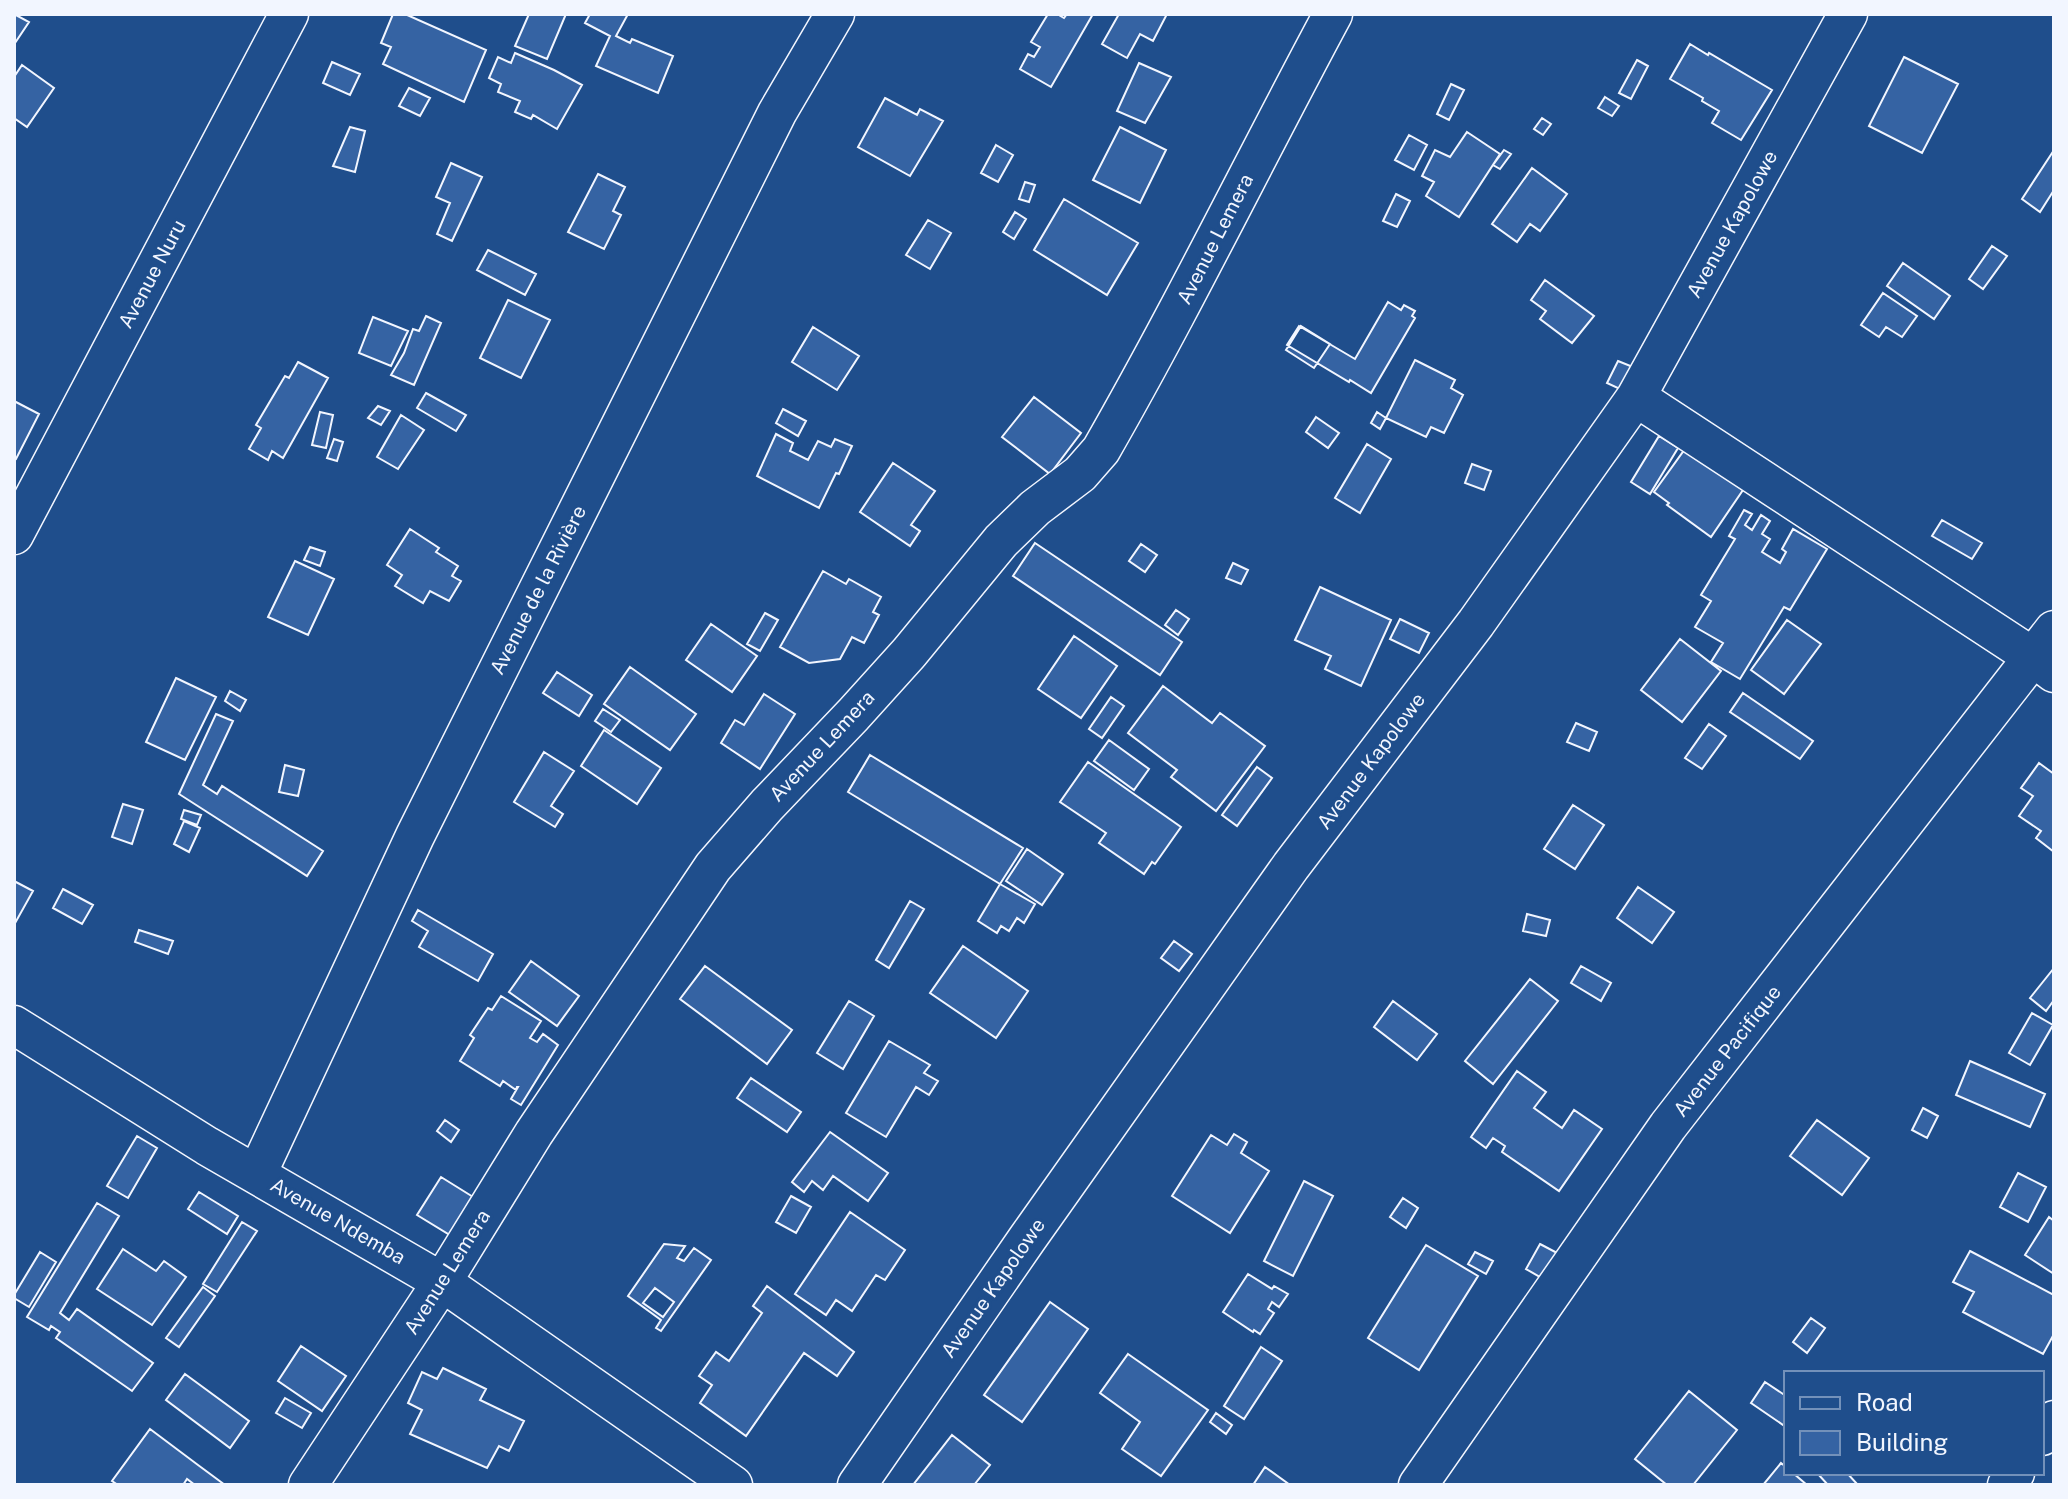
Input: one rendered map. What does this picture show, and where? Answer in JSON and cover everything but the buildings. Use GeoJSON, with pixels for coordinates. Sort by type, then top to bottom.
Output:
{"type":"FeatureCollection","features":[{"type":"Feature","properties":{"kind":"street","name":"Avenue Nuru"},"geometry":{"type":"LineString","coordinates":[[14,535],[289,14]]}},
{"type":"Feature","properties":{"kind":"street","name":"Avenue de la Rivière"},"geometry":{"type":"LineString","coordinates":[[257,1174],[415,836],[770,127],[835,14]]}},
{"type":"Feature","properties":{"kind":"street","name":"Avenue Lemera"},"geometry":{"type":"LineString","coordinates":[[308,1485],[442,1282],[534,1133],[713,867],[909,653],[1001,541],[1035,508],[1080,474],[1101,450],[1198,274],[1333,14]]}},
{"type":"Feature","properties":{"kind":"street","name":"Avenue Kapolowe"},"geometry":{"type":"LineString","coordinates":[[857,1485],[1282,878],[1476,623],[1636,397],[1848,14]]}},
{"type":"Feature","properties":{"kind":"street"},"geometry":{"type":"LineString","coordinates":[[1636,397],[2047,653]]}},
{"type":"Feature","properties":{"kind":"street","name":"Avenue Pacifique"},"geometry":{"type":"LineString","coordinates":[[1418,1485],[1668,1126],[2047,653]]}},
{"type":"Feature","properties":{"kind":"street","name":"Avenue Ndemba"},"geometry":{"type":"LineString","coordinates":[[14,1025],[207,1146],[442,1282],[733,1485]]}}]}
